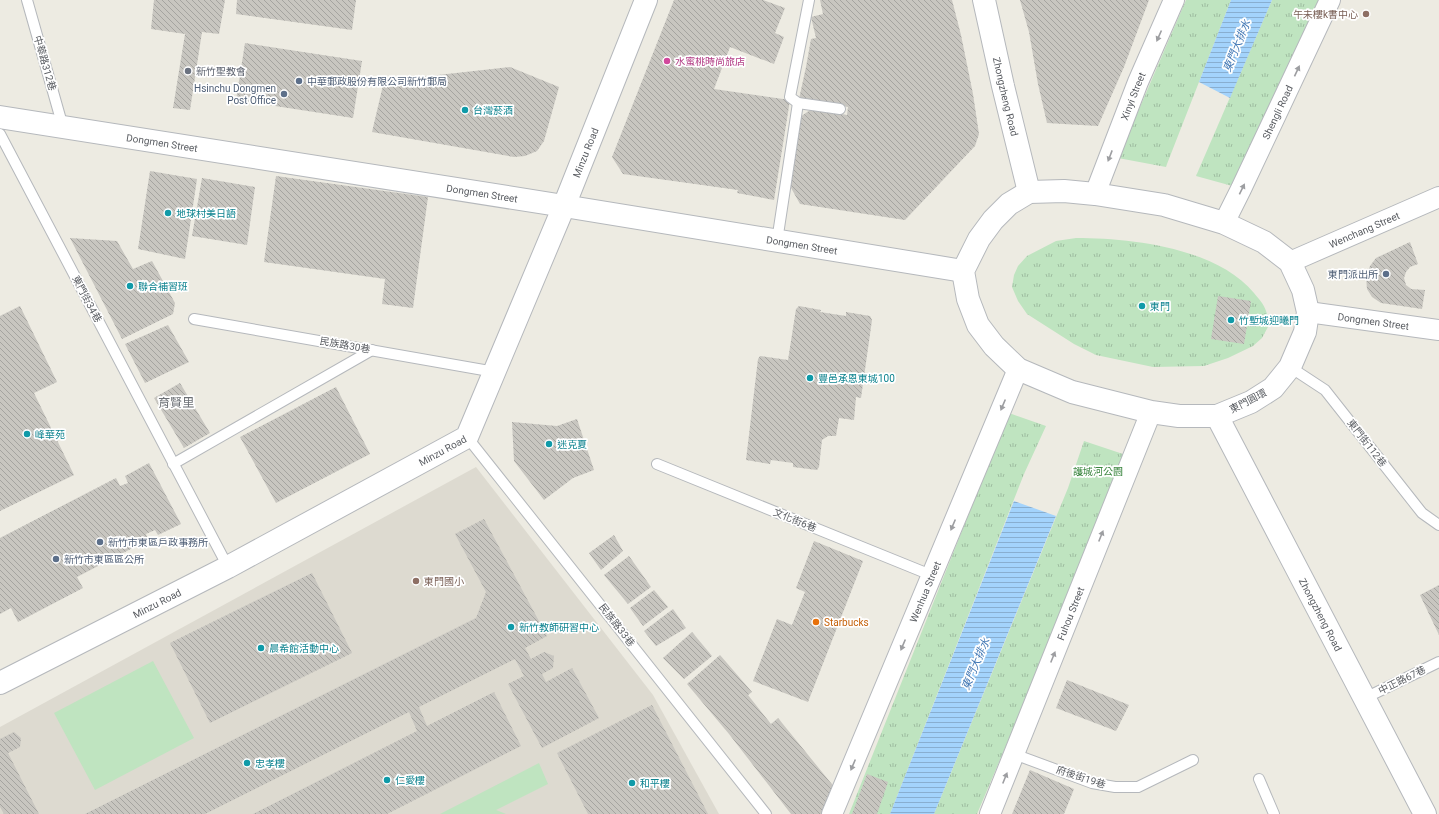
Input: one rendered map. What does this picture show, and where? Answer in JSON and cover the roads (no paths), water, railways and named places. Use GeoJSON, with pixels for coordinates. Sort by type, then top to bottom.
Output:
{"type":"FeatureCollection","features":[{"type":"Feature","properties":{"kind":"street","name":"Minzu Road"},"geometry":{"type":"LineString","coordinates":[[0,683],[228,567],[467,437],[564,206],[646,0]]}},
{"type":"Feature","properties":{"kind":"street","name":"Zhongzheng Road"},"geometry":{"type":"LineString","coordinates":[[984,0],[1006,101],[1029,192]]}},
{"type":"Feature","properties":{"kind":"street","name":"Xinyi Street"},"geometry":{"type":"LineString","coordinates":[[1095,194],[1138,82],[1174,0]]}},
{"type":"Feature","properties":{"kind":"street","name":"Shengli Road"},"geometry":{"type":"LineString","coordinates":[[1224,223],[1242,189],[1330,0]]}},
{"type":"Feature","properties":{"kind":"street","name":"Dongmen Street"},"geometry":{"type":"LineString","coordinates":[[0,117],[963,271]]}},
{"type":"Feature","properties":{"kind":"street","name":"東門圓環"},"geometry":{"type":"LineString","coordinates":[[1064,190],[1095,194],[1164,205],[1224,223],[1264,242],[1290,262],[1303,290],[1308,312],[1305,332],[1290,367],[1273,388],[1251,402],[1217,416],[1179,416],[1151,412],[1072,392],[1018,369],[994,346],[978,325],[968,299],[963,271],[979,239],[993,220],[1009,204],[1029,192],[1064,190]]}},
{"type":"Feature","properties":{"kind":"street","name":"Wenchang Street"},"geometry":{"type":"LineString","coordinates":[[1290,262],[1439,197]]}},
{"type":"Feature","properties":{"kind":"street","name":"Dongmen Street"},"geometry":{"type":"LineString","coordinates":[[1308,312],[1439,330]]}},
{"type":"Feature","properties":{"kind":"street","name":"Wenhua Street"},"geometry":{"type":"LineString","coordinates":[[832,814],[1018,369]]}},
{"type":"Feature","properties":{"kind":"street","name":"Fuhou Street"},"geometry":{"type":"LineString","coordinates":[[990,814],[1151,412]]}},
{"type":"Feature","properties":{"kind":"street","name":"Zhongzheng Road"},"geometry":{"type":"LineString","coordinates":[[1217,416],[1425,814]]}},
{"type":"Feature","properties":{"kind":"lane","name":"中華路312巷"},"geometry":{"type":"LineString","coordinates":[[27,0],[63,126]]}},
{"type":"Feature","properties":{"kind":"lane"},"geometry":{"type":"LineString","coordinates":[[809,0],[790,96],[798,103],[840,109]]}},
{"type":"Feature","properties":{"kind":"lane"},"geometry":{"type":"LineString","coordinates":[[777,241],[798,103]]}},
{"type":"Feature","properties":{"kind":"lane","name":"東門街34巷"},"geometry":{"type":"LineString","coordinates":[[0,134],[228,567]]}},
{"type":"Feature","properties":{"kind":"lane","name":"民族路30巷"},"geometry":{"type":"LineString","coordinates":[[194,319],[495,372]]}},
{"type":"Feature","properties":{"kind":"lane"},"geometry":{"type":"LineString","coordinates":[[173,464],[372,350]]}},
{"type":"Feature","properties":{"kind":"lane","name":"東門街112巷"},"geometry":{"type":"LineString","coordinates":[[1290,367],[1325,390],[1422,513],[1439,525]]}},
{"type":"Feature","properties":{"kind":"lane","name":"民族路33巷"},"geometry":{"type":"LineString","coordinates":[[467,437],[766,814]]}},
{"type":"Feature","properties":{"kind":"lane","name":"文化街6巷"},"geometry":{"type":"LineString","coordinates":[[657,464],[932,576]]}},
{"type":"Feature","properties":{"kind":"lane","name":"中正路67巷"},"geometry":{"type":"LineString","coordinates":[[1364,698],[1439,662]]}},
{"type":"Feature","properties":{"kind":"lane","name":"府後街19巷"},"geometry":{"type":"LineString","coordinates":[[1014,754],[1092,783],[1115,787],[1138,787],[1192,760]]}},
{"type":"Feature","properties":{"kind":"lane"},"geometry":{"type":"LineString","coordinates":[[1259,779],[1274,814]]}},
{"type":"Feature","properties":{"kind":"water","name":"東門大排水"},"geometry":{"type":"Polygon","coordinates":[[[1231,0],[1272,0],[1230,98],[1199,82],[1231,0]]]}},
{"type":"Feature","properties":{"kind":"water","name":"東門大排水"},"geometry":{"type":"Polygon","coordinates":[[[1014,501],[1056,516],[934,814],[890,814],[1014,501]]]}},
{"type":"Feature","properties":{"kind":"place","name":"午未樓k書中心"},"geometry":{"type":"Point","coordinates":[1366,14]}},
{"type":"Feature","properties":{"kind":"place","name":"水蜜桃時尚旅店"},"geometry":{"type":"Point","coordinates":[667,61]}},
{"type":"Feature","properties":{"kind":"place","name":"新竹聖教會"},"geometry":{"type":"Point","coordinates":[188,71]}},
{"type":"Feature","properties":{"kind":"place","name":"中華郵政股份有限公司新竹郵局"},"geometry":{"type":"Point","coordinates":[299,81]}},
{"type":"Feature","properties":{"kind":"place","name":"Hsinchu Dongmen Post Office"},"geometry":{"type":"Point","coordinates":[284,94]}},
{"type":"Feature","properties":{"kind":"place","name":"台灣菸酒"},"geometry":{"type":"Point","coordinates":[465,110]}},
{"type":"Feature","properties":{"kind":"place","name":"地球村美日語"},"geometry":{"type":"Point","coordinates":[168,213]}},
{"type":"Feature","properties":{"kind":"place","name":"東門派出所"},"geometry":{"type":"Point","coordinates":[1386,274]}},
{"type":"Feature","properties":{"kind":"place","name":"聯合補習班"},"geometry":{"type":"Point","coordinates":[130,286]}},
{"type":"Feature","properties":{"kind":"place","name":"東門"},"geometry":{"type":"Point","coordinates":[1142,306]}},
{"type":"Feature","properties":{"kind":"place","name":"竹塹城迎曦門"},"geometry":{"type":"Point","coordinates":[1231,320]}},
{"type":"Feature","properties":{"kind":"place","name":"豐邑承恩東城100"},"geometry":{"type":"Point","coordinates":[810,378]}},
{"type":"Feature","properties":{"kind":"place","name":"峰華苑"},"geometry":{"type":"Point","coordinates":[27,434]}},
{"type":"Feature","properties":{"kind":"place","name":"迷克夏"},"geometry":{"type":"Point","coordinates":[549,444]}},
{"type":"Feature","properties":{"kind":"place","name":"新竹市東區戶政事務所"},"geometry":{"type":"Point","coordinates":[100,542]}},
{"type":"Feature","properties":{"kind":"place","name":"新竹市東區區公所"},"geometry":{"type":"Point","coordinates":[56,559]}},
{"type":"Feature","properties":{"kind":"place","name":"東門國小"},"geometry":{"type":"Point","coordinates":[416,581]}},
{"type":"Feature","properties":{"kind":"place","name":"Starbucks"},"geometry":{"type":"Point","coordinates":[816,622]}},
{"type":"Feature","properties":{"kind":"place","name":"新竹教師研習中心"},"geometry":{"type":"Point","coordinates":[511,627]}},
{"type":"Feature","properties":{"kind":"place","name":"晨希館活動中心"},"geometry":{"type":"Point","coordinates":[261,648]}},
{"type":"Feature","properties":{"kind":"place","name":"忠孝樓"},"geometry":{"type":"Point","coordinates":[247,763]}},
{"type":"Feature","properties":{"kind":"place","name":"仁愛樓"},"geometry":{"type":"Point","coordinates":[387,780]}},
{"type":"Feature","properties":{"kind":"place","name":"和平樓"},"geometry":{"type":"Point","coordinates":[632,783]}},
{"type":"Feature","properties":{"kind":"district","name":"育賢里"},"geometry":{"type":"Point","coordinates":[176,403]}},
{"type":"Feature","properties":{"kind":"park label","name":"護城河公園"},"geometry":{"type":"Point","coordinates":[1098,471]}}]}
